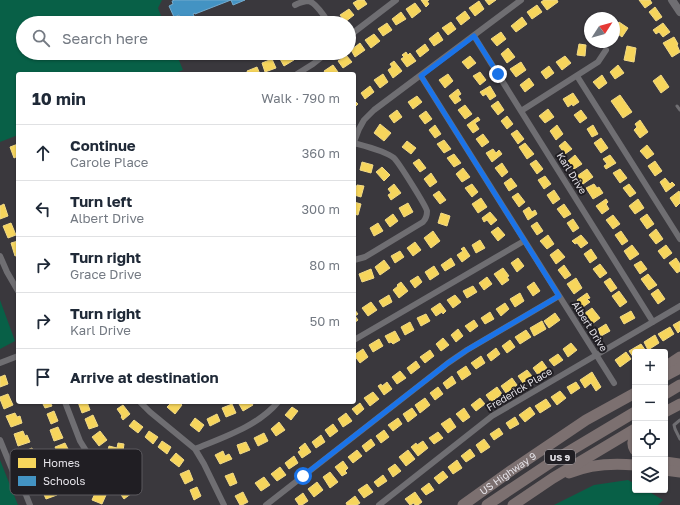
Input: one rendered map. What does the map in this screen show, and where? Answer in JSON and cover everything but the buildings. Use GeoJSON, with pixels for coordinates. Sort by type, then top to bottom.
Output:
{"type":"FeatureCollection","features":[{"type":"Feature","properties":{"kind":"highway"},"geometry":{"type":"LineString","coordinates":[[668,365],[680,357]]}},
{"type":"Feature","properties":{"kind":"highway"},"geometry":{"type":"LineString","coordinates":[[668,374],[680,368]]}},
{"type":"Feature","properties":{"kind":"highway"},"geometry":{"type":"LineString","coordinates":[[668,392],[680,386]]}},
{"type":"Feature","properties":{"kind":"highway"},"geometry":{"type":"LineString","coordinates":[[586,420],[632,389]]}},
{"type":"Feature","properties":{"kind":"highway","name":"US Highway 9"},"geometry":{"type":"LineString","coordinates":[[463,505],[586,420],[632,395]]}},
{"type":"Feature","properties":{"kind":"highway"},"geometry":{"type":"LineString","coordinates":[[668,410],[680,404]]}},
{"type":"Feature","properties":{"kind":"highway","name":"US Highway 9"},"geometry":{"type":"LineString","coordinates":[[487,505],[554,461],[632,414]]}},
{"type":"Feature","properties":{"kind":"highway"},"geometry":{"type":"LineString","coordinates":[[516,503],[552,478],[632,431]]}},
{"type":"Feature","properties":{"kind":"highway"},"geometry":{"type":"LineString","coordinates":[[668,462],[680,464]]}},
{"type":"Feature","properties":{"kind":"highway"},"geometry":{"type":"LineString","coordinates":[[516,503],[562,477],[576,471],[592,466],[608,464],[632,465]]}},
{"type":"Feature","properties":{"kind":"highway"},"geometry":{"type":"LineString","coordinates":[[668,470],[680,472]]}},
{"type":"Feature","properties":{"kind":"street"},"geometry":{"type":"LineString","coordinates":[[356,31],[396,0]]}},
{"type":"Feature","properties":{"kind":"street"},"geometry":{"type":"LineString","coordinates":[[356,137],[364,120],[374,110],[521,0]]}},
{"type":"Feature","properties":{"kind":"street"},"geometry":{"type":"LineString","coordinates":[[672,0],[679,10]]}},
{"type":"Feature","properties":{"kind":"street"},"geometry":{"type":"LineString","coordinates":[[296,4],[310,2],[317,7],[324,16]]}},
{"type":"Feature","properties":{"kind":"street","name":"Karl Drive"},"geometry":{"type":"LineString","coordinates":[[474,36],[653,322]]}},
{"type":"Feature","properties":{"kind":"street"},"geometry":{"type":"LineString","coordinates":[[521,111],[598,62],[606,50]]}},
{"type":"Feature","properties":{"kind":"street"},"geometry":{"type":"LineString","coordinates":[[299,72],[318,60]]}},
{"type":"Feature","properties":{"kind":"street","name":"Albert Drive"},"geometry":{"type":"LineString","coordinates":[[421,76],[614,383]]}},
{"type":"Feature","properties":{"kind":"street"},"geometry":{"type":"LineString","coordinates":[[577,76],[680,239]]}},
{"type":"Feature","properties":{"kind":"street"},"geometry":{"type":"LineString","coordinates":[[356,143],[386,153],[394,158],[427,211],[423,222],[365,257],[356,259]]}},
{"type":"Feature","properties":{"kind":"street"},"geometry":{"type":"LineString","coordinates":[[356,339],[524,241]]}},
{"type":"Feature","properties":{"kind":"street"},"geometry":{"type":"LineString","coordinates":[[0,256],[16,288]]}},
{"type":"Feature","properties":{"kind":"street"},"geometry":{"type":"LineString","coordinates":[[266,505],[448,363],[467,350],[559,296]]}},
{"type":"Feature","properties":{"kind":"street","name":"Frederick Place"},"geometry":{"type":"LineString","coordinates":[[379,505],[492,416],[680,306]]}},
{"type":"Feature","properties":{"kind":"street"},"geometry":{"type":"LineString","coordinates":[[0,363],[16,357]]}},
{"type":"Feature","properties":{"kind":"street"},"geometry":{"type":"LineString","coordinates":[[66,404],[80,441],[85,449]]}},
{"type":"Feature","properties":{"kind":"street"},"geometry":{"type":"LineString","coordinates":[[142,404],[195,449],[224,505]]}},
{"type":"Feature","properties":{"kind":"street"},"geometry":{"type":"LineString","coordinates":[[195,449],[256,421],[269,412],[276,404]]}},
{"type":"Feature","properties":{"kind":"street"},"geometry":{"type":"LineString","coordinates":[[0,440],[10,464]]}},
{"type":"Feature","properties":{"kind":"street"},"geometry":{"type":"LineString","coordinates":[[26,495],[30,505]]}},
{"type":"Feature","properties":{"kind":"lane"},"geometry":{"type":"LineString","coordinates":[[678,106],[680,110]]}},
{"type":"Feature","properties":{"kind":"lane"},"geometry":{"type":"LineString","coordinates":[[680,420],[674,425],[680,439]]}},
{"type":"Feature","properties":{"kind":"green space"},"geometry":{"type":"Polygon","coordinates":[[[0,0],[162,0],[158,8],[161,16],[16,16],[16,60],[179,60],[183,70],[178,72],[16,72],[16,136],[0,142],[0,0]]]}},
{"type":"Feature","properties":{"kind":"green space"},"geometry":{"type":"Polygon","coordinates":[[[0,300],[15,341],[0,349],[0,300]]]}},
{"type":"Feature","properties":{"kind":"green space"},"geometry":{"type":"Polygon","coordinates":[[[0,460],[10,485],[10,495],[14,495],[18,505],[0,505],[0,460]]]}},
{"type":"Feature","properties":{"kind":"green space"},"geometry":{"type":"Polygon","coordinates":[[[628,480],[632,482],[632,493],[651,493],[663,500],[658,505],[554,505],[594,485],[628,480]]]}},
{"type":"Feature","properties":{"kind":"route"},"geometry":{"type":"LineString","coordinates":[[303,476],[448,363],[467,350],[559,296],[421,76],[474,36],[498,74]]}}]}
